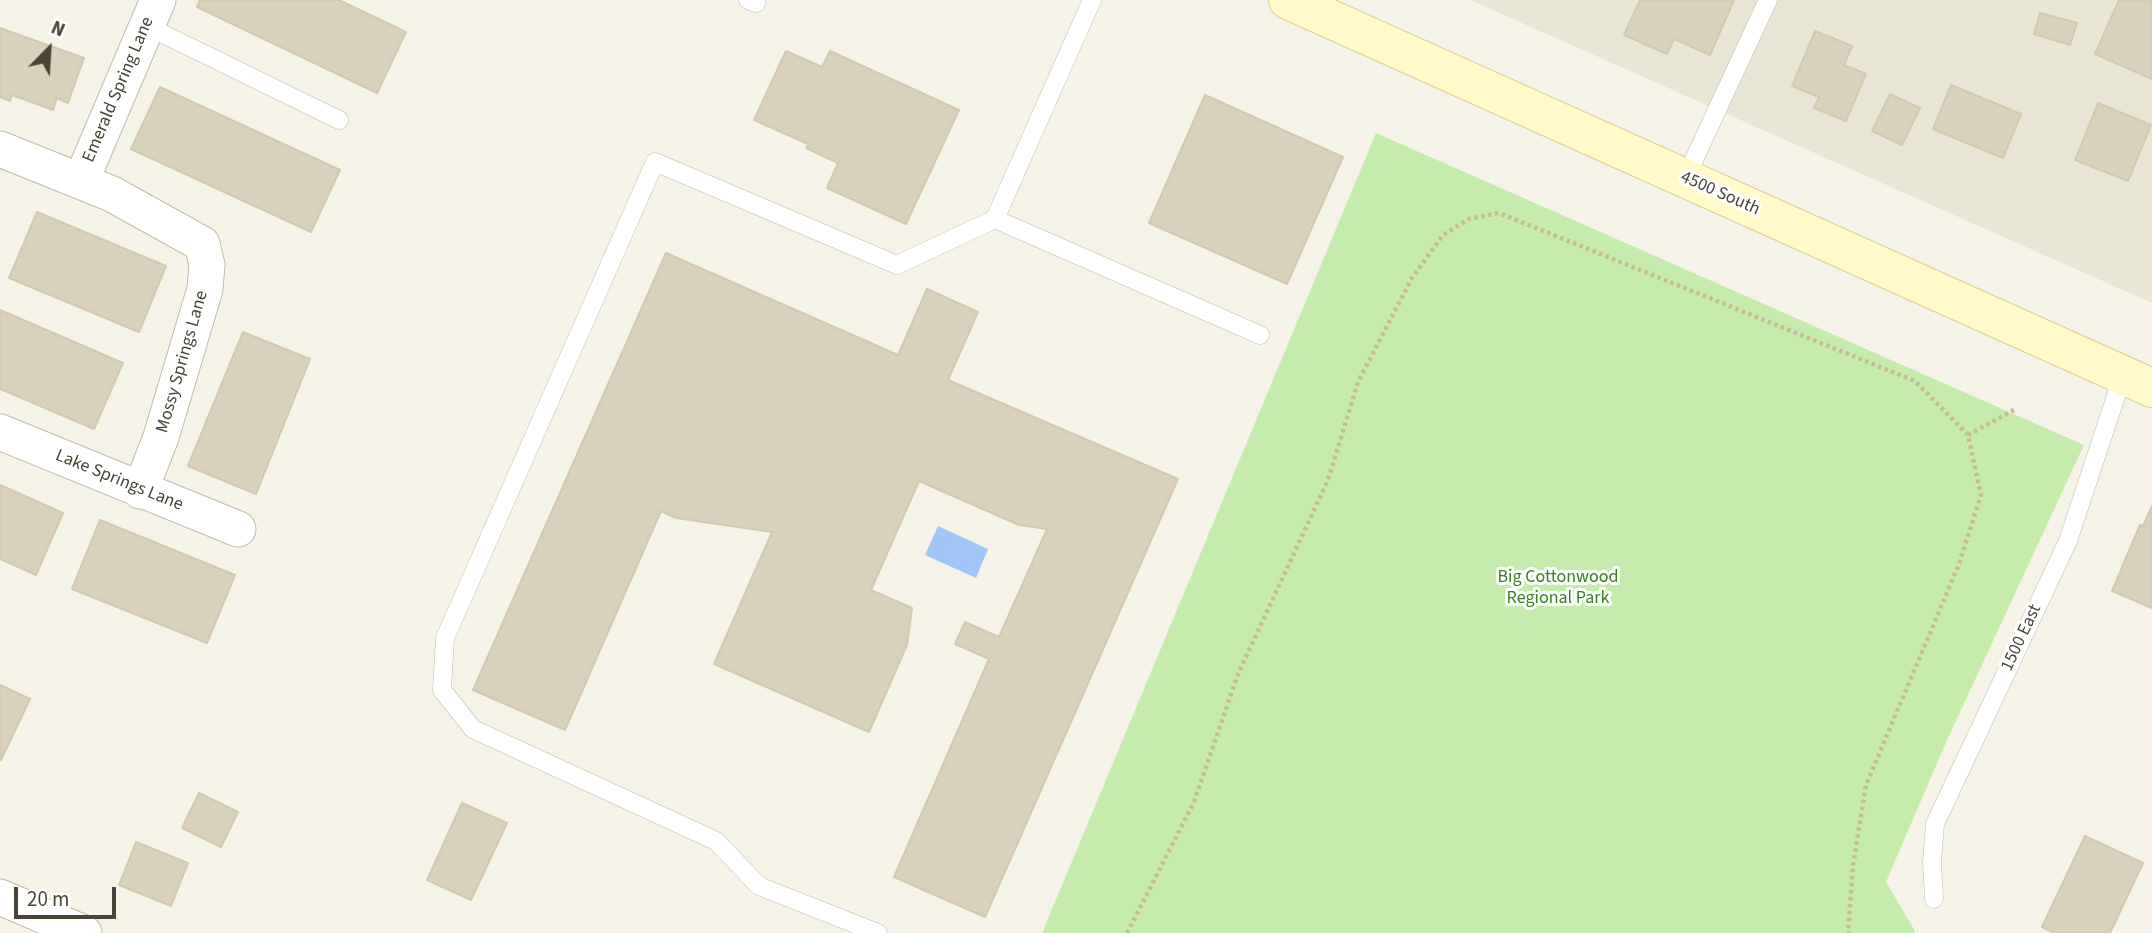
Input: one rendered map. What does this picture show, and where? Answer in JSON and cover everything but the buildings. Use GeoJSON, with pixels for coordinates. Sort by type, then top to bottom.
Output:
{"type":"FeatureCollection","features":[{"type":"Feature","properties":{"kind":"main road","name":"4500 South"},"geometry":{"type":"LineString","coordinates":[[1288,0],[2143,379]]}},
{"type":"Feature","properties":{"kind":"street","name":"Emerald Spring Lane"},"geometry":{"type":"LineString","coordinates":[[81,181],[152,13]]}},
{"type":"Feature","properties":{"kind":"street","name":"Mossy Springs Lane"},"geometry":{"type":"LineString","coordinates":[[0,149],[112,194],[202,244],[207,265],[202,301],[161,437],[140,491]]}},
{"type":"Feature","properties":{"kind":"street","name":"Lake Springs Lane"},"geometry":{"type":"LineString","coordinates":[[0,432],[238,529]]}},
{"type":"Feature","properties":{"kind":"street"},"geometry":{"type":"LineString","coordinates":[[0,897],[84,933]]}},
{"type":"Feature","properties":{"kind":"lane"},"geometry":{"type":"LineString","coordinates":[[878,933],[759,886],[716,841],[472,729],[442,690],[445,638],[655,162],[897,265],[995,219],[1092,0]]}},
{"type":"Feature","properties":{"kind":"lane"},"geometry":{"type":"LineString","coordinates":[[1685,178],[1768,0]]}},
{"type":"Feature","properties":{"kind":"lane"},"geometry":{"type":"LineString","coordinates":[[152,13],[339,120]]}},
{"type":"Feature","properties":{"kind":"lane"},"geometry":{"type":"LineString","coordinates":[[995,219],[1260,335]]}},
{"type":"Feature","properties":{"kind":"lane","name":"1500 East"},"geometry":{"type":"LineString","coordinates":[[1934,899],[1932,862],[1935,824],[2143,379]]}},
{"type":"Feature","properties":{"kind":"path"},"geometry":{"type":"LineString","coordinates":[[1127,933],[1194,802],[1238,674],[1328,480],[1358,382],[1412,278],[1443,235],[1469,219],[1499,213],[1915,381],[1968,435],[1981,495],[1959,564],[1866,785],[1853,865],[1848,933]]}},
{"type":"Feature","properties":{"kind":"path"},"geometry":{"type":"LineString","coordinates":[[1968,435],[2014,410]]}},
{"type":"Feature","properties":{"kind":"shaded area"},"geometry":{"type":"Polygon","coordinates":[[[1470,0],[2152,0],[2152,303],[1470,0]]]}},
{"type":"Feature","properties":{"kind":"green space","name":"Big Cottonwood Regional Park"},"geometry":{"type":"Polygon","coordinates":[[[1376,133],[2084,445],[1948,738],[1886,882],[1915,933],[1042,933],[1376,133]]]}},
{"type":"Feature","properties":{"kind":"water"},"geometry":{"type":"Polygon","coordinates":[[[938,526],[988,549],[976,578],[925,555],[938,526]]]}}]}
